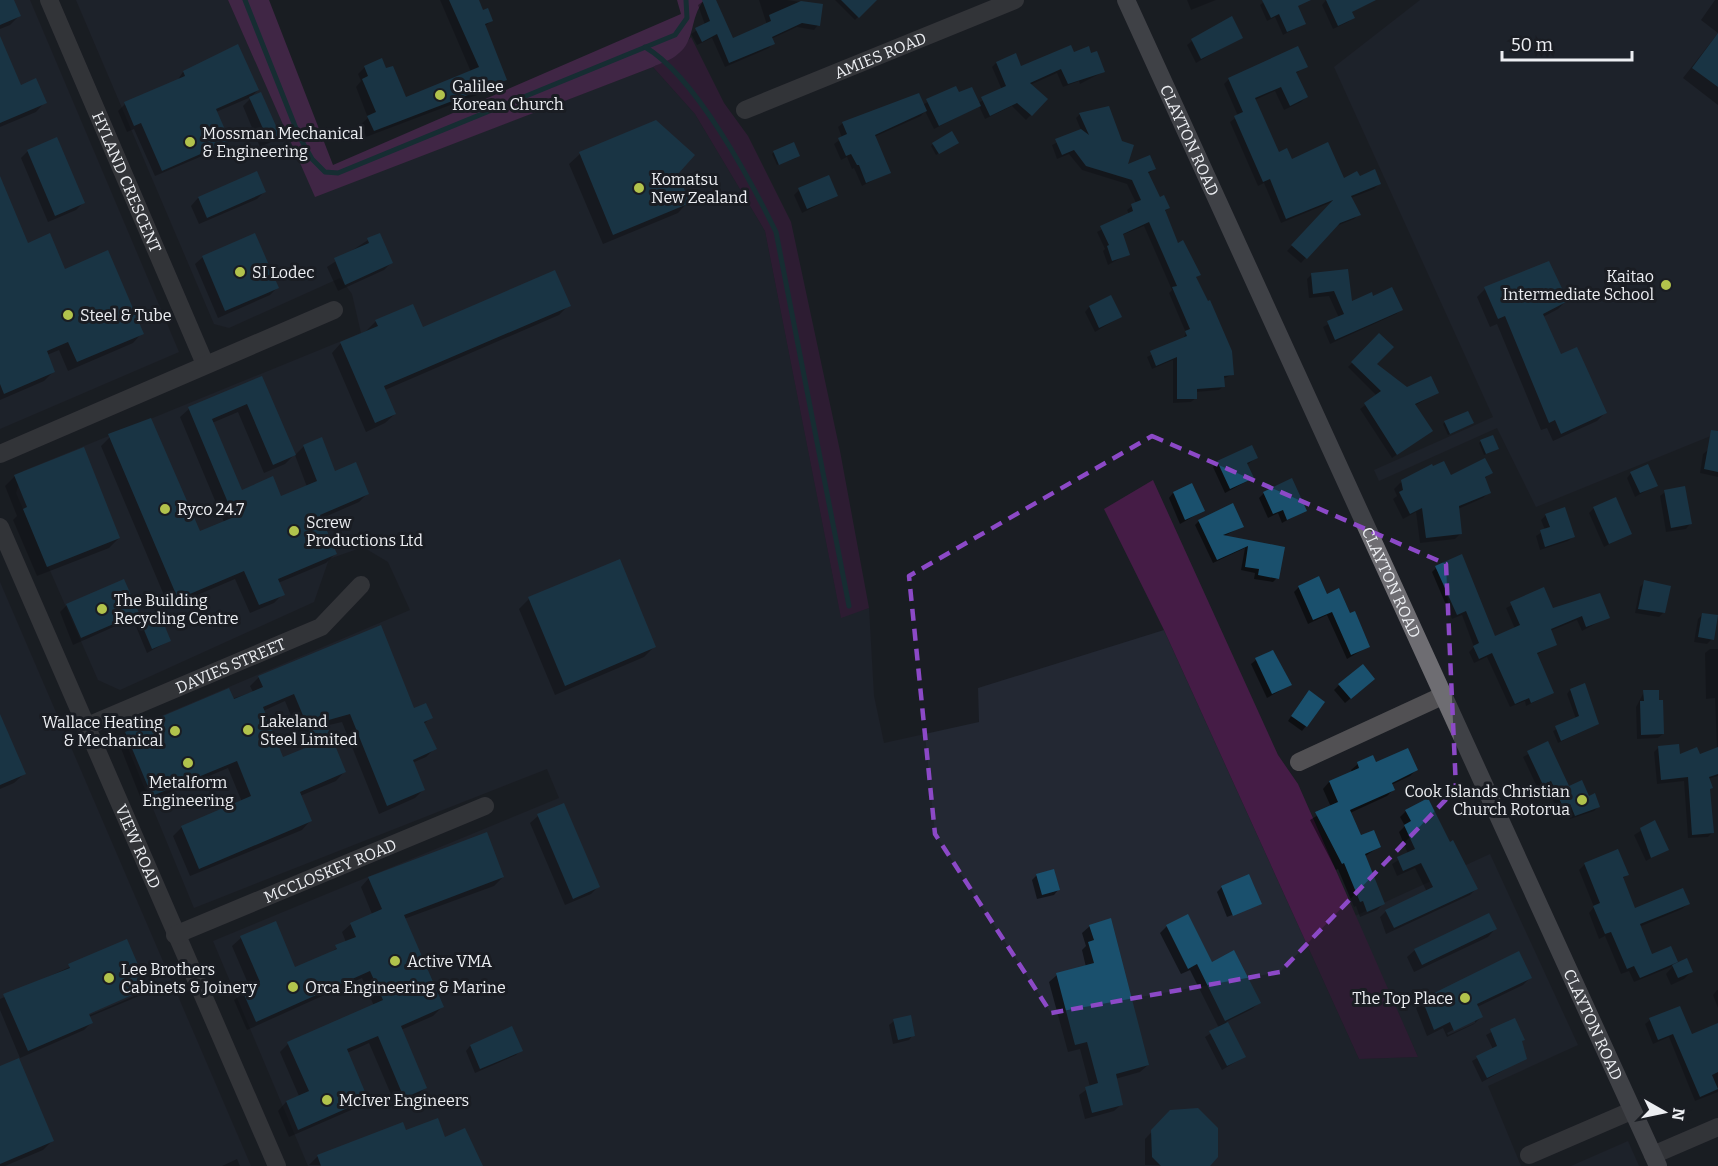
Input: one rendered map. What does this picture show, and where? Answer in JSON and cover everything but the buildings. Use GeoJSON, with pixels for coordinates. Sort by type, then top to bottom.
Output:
{"type":"FeatureCollection","features":[{"type":"Feature","properties":{"kind":"main road","name":"CLAYTON ROAD"},"geometry":{"type":"LineString","coordinates":[[1126,0],[1443,696],[1520,859],[1655,1161]]}},
{"type":"Feature","properties":{"kind":"street","name":"HYLAND CRESCENT"},"geometry":{"type":"LineString","coordinates":[[49,0],[205,363]]}},
{"type":"Feature","properties":{"kind":"street","name":"AMIES ROAD"},"geometry":{"type":"LineString","coordinates":[[745,110],[1015,0]]}},
{"type":"Feature","properties":{"kind":"street"},"geometry":{"type":"LineString","coordinates":[[0,454],[205,363],[334,310]]}},
{"type":"Feature","properties":{"kind":"street","name":"VIEW ROAD"},"geometry":{"type":"LineString","coordinates":[[0,527],[277,1166]]}},
{"type":"Feature","properties":{"kind":"street","name":"DAVIES STREET"},"geometry":{"type":"LineString","coordinates":[[85,727],[321,627],[361,585]]}},
{"type":"Feature","properties":{"kind":"street"},"geometry":{"type":"LineString","coordinates":[[1299,762],[1443,696]]}},
{"type":"Feature","properties":{"kind":"street","name":"MCCLOSKEY ROAD"},"geometry":{"type":"LineString","coordinates":[[176,935],[485,806]]}},
{"type":"Feature","properties":{"kind":"street"},"geometry":{"type":"LineString","coordinates":[[1529,1155],[1631,1111]]}},
{"type":"Feature","properties":{"kind":"street"},"geometry":{"type":"LineString","coordinates":[[1655,1161],[1718,1127]]}},
{"type":"Feature","properties":{"kind":"highlighted area"},"geometry":{"type":"Polygon","coordinates":[[[1152,436],[1446,564],[1456,789],[1280,972],[1051,1013],[935,834],[909,576],[1152,436]]]}},
{"type":"Feature","properties":{"kind":"shaded area"},"geometry":{"type":"Polygon","coordinates":[[[0,0],[30,0],[179,352],[0,429],[0,0]]]}},
{"type":"Feature","properties":{"kind":"shaded area"},"geometry":{"type":"Polygon","coordinates":[[[76,0],[228,0],[315,196],[653,67],[695,114],[765,231],[841,617],[869,608],[874,696],[884,743],[979,722],[978,688],[1164,630],[1359,1059],[1418,1057],[1355,916],[1490,854],[1578,1045],[1488,1086],[1521,1166],[308,1166],[213,941],[559,798],[547,769],[194,908],[128,748],[135,727],[410,610],[388,562],[363,547],[329,559],[314,602],[120,690],[98,680],[16,493],[23,471],[361,333],[352,294],[340,278],[229,328],[214,324],[76,0]]]}},
{"type":"Feature","properties":{"kind":"shaded area"},"geometry":{"type":"Polygon","coordinates":[[[228,0],[269,0],[333,165],[681,14],[677,0],[704,0],[696,14],[688,42],[678,54],[669,60],[315,197],[228,0]]]}},
{"type":"Feature","properties":{"kind":"shaded area"},"geometry":{"type":"Polygon","coordinates":[[[1420,0],[1718,0],[1718,433],[1536,507],[1497,428],[1379,481],[1374,470],[1493,417],[1334,67],[1420,0]]]}},
{"type":"Feature","properties":{"kind":"shaded area"},"geometry":{"type":"Polygon","coordinates":[[[691,37],[724,103],[748,136],[791,222],[840,451],[869,608],[841,618],[765,231],[695,114],[653,67],[678,54],[691,37]]]}},
{"type":"Feature","properties":{"kind":"shaded area"},"geometry":{"type":"Polygon","coordinates":[[[1153,480],[1278,755],[1298,784],[1418,1057],[1359,1059],[1164,630],[1104,509],[1153,480]]]}},
{"type":"Feature","properties":{"kind":"shaded area"},"geometry":{"type":"Polygon","coordinates":[[[0,582],[251,1166],[0,1166],[0,582]]]}},
{"type":"Feature","properties":{"kind":"shaded area"},"geometry":{"type":"Polygon","coordinates":[[[1628,1141],[1639,1166],[1571,1166],[1628,1141]]]}},
{"type":"Feature","properties":{"kind":"waterway"},"geometry":{"type":"LineString","coordinates":[[245,0],[299,136],[312,159],[325,172],[338,173],[675,35],[687,18],[686,0]]}},
{"type":"Feature","properties":{"kind":"waterway"},"geometry":{"type":"LineString","coordinates":[[645,47],[664,61],[702,104],[752,185],[776,232],[849,606]]}},
{"type":"Feature","properties":{"kind":"place","name":"Galilee Korean Church"},"geometry":{"type":"Point","coordinates":[440,95]}},
{"type":"Feature","properties":{"kind":"place","name":"Mossman Mechanical & Engineering"},"geometry":{"type":"Point","coordinates":[190,142]}},
{"type":"Feature","properties":{"kind":"place","name":"Komatsu New Zealand"},"geometry":{"type":"Point","coordinates":[639,188]}},
{"type":"Feature","properties":{"kind":"place","name":"SI Lodec"},"geometry":{"type":"Point","coordinates":[240,272]}},
{"type":"Feature","properties":{"kind":"place","name":"Kaitao Intermediate School"},"geometry":{"type":"Point","coordinates":[1666,285]}},
{"type":"Feature","properties":{"kind":"place","name":"Steel & Tube"},"geometry":{"type":"Point","coordinates":[68,315]}},
{"type":"Feature","properties":{"kind":"place","name":"Ryco 24.7"},"geometry":{"type":"Point","coordinates":[165,509]}},
{"type":"Feature","properties":{"kind":"place","name":"Screw Productions Ltd"},"geometry":{"type":"Point","coordinates":[294,531]}},
{"type":"Feature","properties":{"kind":"place","name":"The Building Recycling Centre"},"geometry":{"type":"Point","coordinates":[102,609]}},
{"type":"Feature","properties":{"kind":"place","name":"Lakeland Steel Limited"},"geometry":{"type":"Point","coordinates":[248,730]}},
{"type":"Feature","properties":{"kind":"place","name":"Wallace Heating & Mechanical"},"geometry":{"type":"Point","coordinates":[175,731]}},
{"type":"Feature","properties":{"kind":"place","name":"Metalform Engineering"},"geometry":{"type":"Point","coordinates":[188,763]}},
{"type":"Feature","properties":{"kind":"place","name":"Cook Islands Christian Church Rotorua"},"geometry":{"type":"Point","coordinates":[1582,800]}},
{"type":"Feature","properties":{"kind":"place","name":"Active VMA"},"geometry":{"type":"Point","coordinates":[395,961]}},
{"type":"Feature","properties":{"kind":"place","name":"Lee Brothers Cabinets & Joinery"},"geometry":{"type":"Point","coordinates":[109,978]}},
{"type":"Feature","properties":{"kind":"place","name":"Orca Engineering & Marine"},"geometry":{"type":"Point","coordinates":[293,987]}},
{"type":"Feature","properties":{"kind":"place","name":"The Top Place"},"geometry":{"type":"Point","coordinates":[1465,998]}},
{"type":"Feature","properties":{"kind":"place","name":"McIver Engineers"},"geometry":{"type":"Point","coordinates":[327,1100]}}]}
